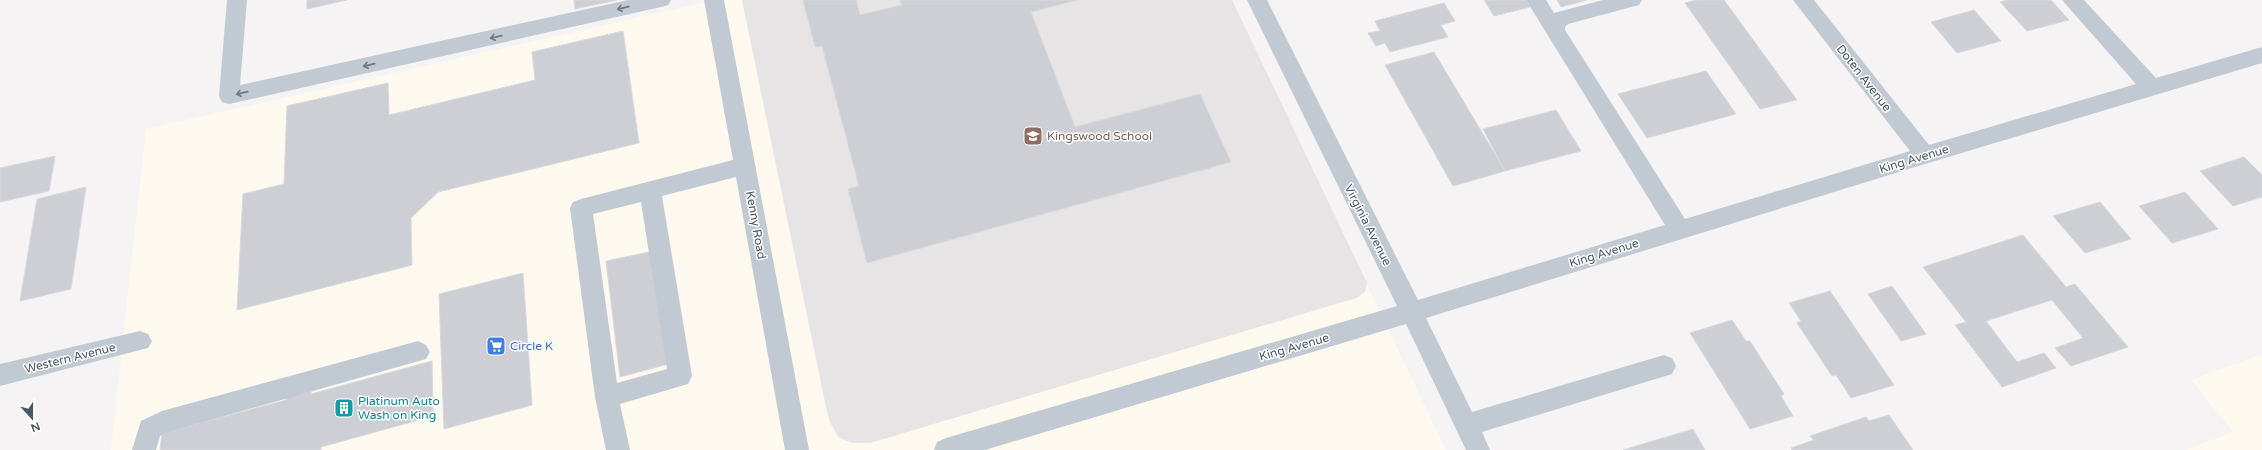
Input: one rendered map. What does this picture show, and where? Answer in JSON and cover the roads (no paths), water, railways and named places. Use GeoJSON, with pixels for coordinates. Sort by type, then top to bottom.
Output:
{"type":"FeatureCollection","features":[{"type":"Feature","properties":{"kind":"street"},"geometry":{"type":"LineString","coordinates":[[237,0],[229,96],[661,0]]}},
{"type":"Feature","properties":{"kind":"street","name":"Kenny Road"},"geometry":{"type":"LineString","coordinates":[[714,0],[797,450]]}},
{"type":"Feature","properties":{"kind":"street","name":"Virginia Avenue"},"geometry":{"type":"LineString","coordinates":[[1257,0],[1412,312],[1478,450]]}},
{"type":"Feature","properties":{"kind":"street"},"geometry":{"type":"LineString","coordinates":[[1536,0],[1680,230]]}},
{"type":"Feature","properties":{"kind":"street"},"geometry":{"type":"LineString","coordinates":[[1555,31],[1555,24],[1562,18],[1632,0]]}},
{"type":"Feature","properties":{"kind":"street","name":"Doten Avenue"},"geometry":{"type":"LineString","coordinates":[[1803,0],[1925,155]]}},
{"type":"Feature","properties":{"kind":"street"},"geometry":{"type":"LineString","coordinates":[[2072,0],[2152,88]]}},
{"type":"Feature","properties":{"kind":"street","name":"King Avenue"},"geometry":{"type":"LineString","coordinates":[[946,450],[1412,312],[1925,155],[2262,55]]}},
{"type":"Feature","properties":{"kind":"street"},"geometry":{"type":"LineString","coordinates":[[618,450],[607,397],[580,208],[745,166]]}},
{"type":"Feature","properties":{"kind":"street"},"geometry":{"type":"LineString","coordinates":[[607,397],[680,376],[650,189]]}},
{"type":"Feature","properties":{"kind":"street","name":"Western Avenue"},"geometry":{"type":"LineString","coordinates":[[0,375],[140,340]]}},
{"type":"Feature","properties":{"kind":"street"},"geometry":{"type":"LineString","coordinates":[[144,450],[150,429],[162,422],[418,352]]}},
{"type":"Feature","properties":{"kind":"street"},"geometry":{"type":"LineString","coordinates":[[1466,425],[1664,366]]}},
{"type":"Feature","properties":{"kind":"place","name":"Kingswood School"},"geometry":{"type":"Point","coordinates":[1033,136]}},
{"type":"Feature","properties":{"kind":"place","name":"Circle K"},"geometry":{"type":"Point","coordinates":[496,346]}},
{"type":"Feature","properties":{"kind":"place","name":"Platinum Auto Wash on King"},"geometry":{"type":"Point","coordinates":[344,408]}}]}
